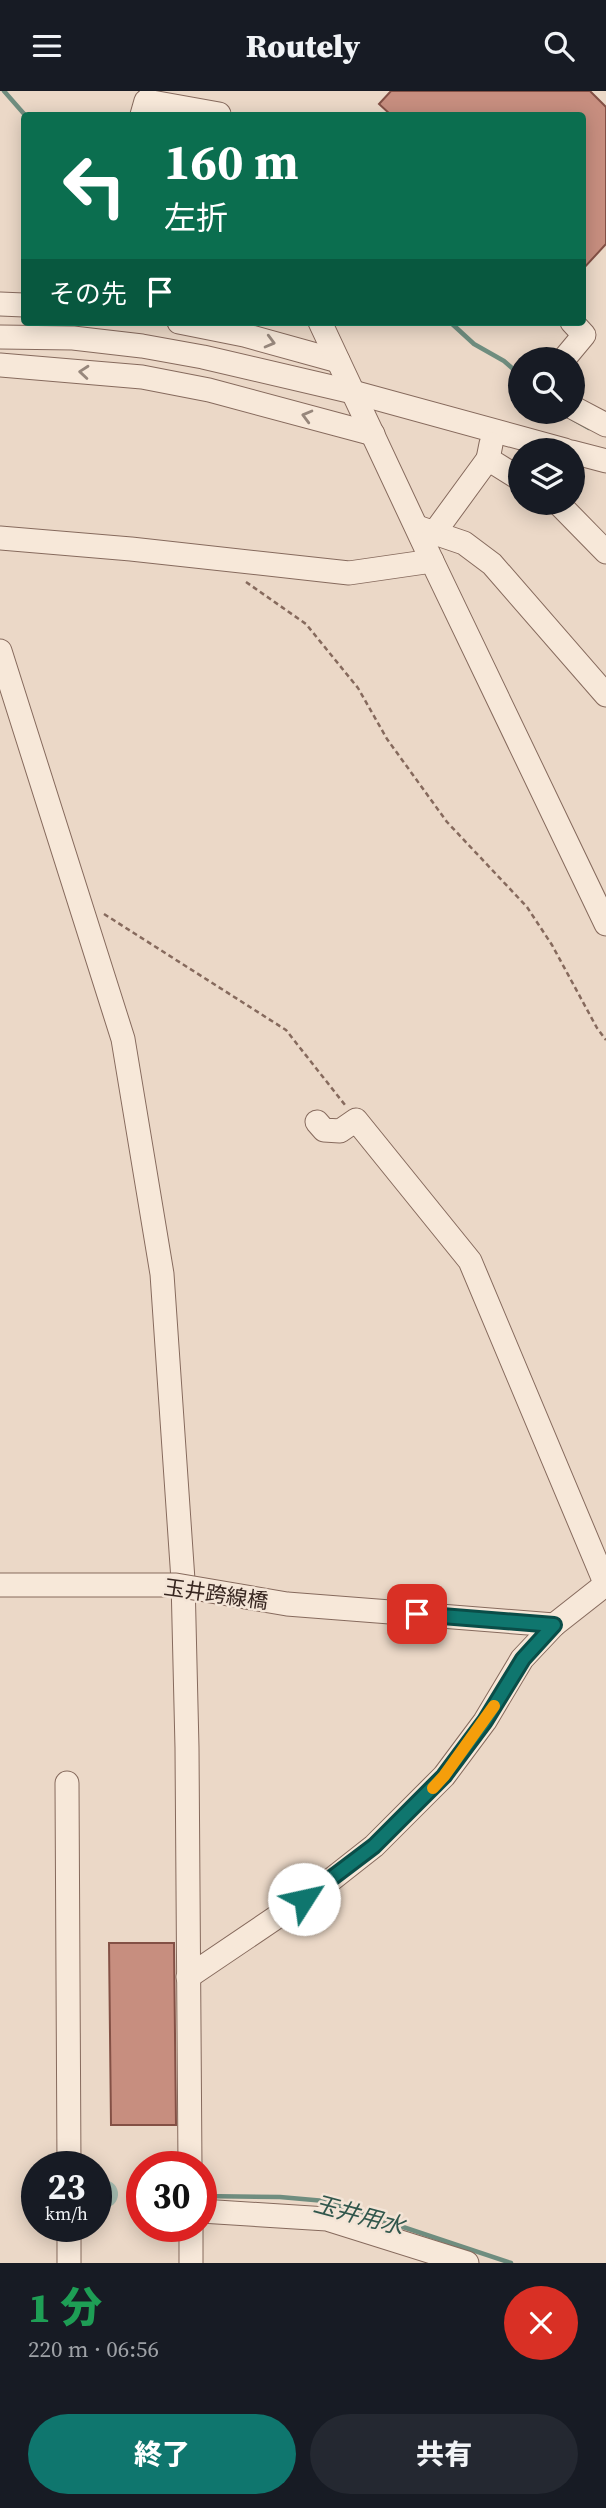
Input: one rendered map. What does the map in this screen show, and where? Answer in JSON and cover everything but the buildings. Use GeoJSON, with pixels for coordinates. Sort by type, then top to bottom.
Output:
{"type":"FeatureCollection","features":[{"type":"Feature","properties":{"kind":"street"},"geometry":{"type":"LineString","coordinates":[[208,91],[218,112]]}},
{"type":"Feature","properties":{"kind":"street"},"geometry":{"type":"LineString","coordinates":[[143,112],[146,101],[203,112]]}},
{"type":"Feature","properties":{"kind":"street"},"geometry":{"type":"LineString","coordinates":[[0,304],[21,305]]}},
{"type":"Feature","properties":{"kind":"street"},"geometry":{"type":"LineString","coordinates":[[206,326],[335,353]]}},
{"type":"Feature","properties":{"kind":"street"},"geometry":{"type":"LineString","coordinates":[[305,326],[335,353]]}},
{"type":"Feature","properties":{"kind":"street"},"geometry":{"type":"LineString","coordinates":[[322,326],[373,434],[426,530],[432,561],[606,924]]}},
{"type":"Feature","properties":{"kind":"street"},"geometry":{"type":"LineString","coordinates":[[574,347],[584,335],[576,326]]}},
{"type":"Feature","properties":{"kind":"street"},"geometry":{"type":"LineString","coordinates":[[0,337],[72,338],[142,346],[203,357],[353,393],[520,438]]}},
{"type":"Feature","properties":{"kind":"street"},"geometry":{"type":"LineString","coordinates":[[0,366],[142,377],[209,390],[373,434]]}},
{"type":"Feature","properties":{"kind":"street"},"geometry":{"type":"LineString","coordinates":[[585,414],[606,425]]}},
{"type":"Feature","properties":{"kind":"street"},"geometry":{"type":"LineString","coordinates":[[426,530],[488,459],[494,431]]}},
{"type":"Feature","properties":{"kind":"street"},"geometry":{"type":"LineString","coordinates":[[585,455],[606,461]]}},
{"type":"Feature","properties":{"kind":"street"},"geometry":{"type":"LineString","coordinates":[[488,459],[508,472]]}},
{"type":"Feature","properties":{"kind":"street"},"geometry":{"type":"LineString","coordinates":[[570,515],[606,552]]}},
{"type":"Feature","properties":{"kind":"street"},"geometry":{"type":"LineString","coordinates":[[426,530],[464,543],[492,564],[606,695]]}},
{"type":"Feature","properties":{"kind":"street"},"geometry":{"type":"LineString","coordinates":[[0,538],[349,573],[432,561]]}},
{"type":"Feature","properties":{"kind":"street"},"geometry":{"type":"LineString","coordinates":[[0,651],[123,1039],[162,1275],[183,1580],[190,2151]]}},
{"type":"Feature","properties":{"kind":"street"},"geometry":{"type":"LineString","coordinates":[[188,1977],[327,1883],[374,1846],[444,1776],[485,1721],[523,1659],[554,1625],[606,1585],[470,1261],[356,1120],[340,1131],[324,1130],[317,1122]]}},
{"type":"Feature","properties":{"kind":"street","name":"玉井跨線橋"},"geometry":{"type":"LineString","coordinates":[[0,1585],[176,1585],[287,1604],[554,1625]]}},
{"type":"Feature","properties":{"kind":"street"},"geometry":{"type":"LineString","coordinates":[[67,1783],[69,2151]]}},
{"type":"Feature","properties":{"kind":"street"},"geometry":{"type":"LineString","coordinates":[[217,2212],[327,2219],[467,2263]]}},
{"type":"Feature","properties":{"kind":"street"},"geometry":{"type":"LineString","coordinates":[[69,2242],[69,2263]]}},
{"type":"Feature","properties":{"kind":"street"},"geometry":{"type":"LineString","coordinates":[[191,2242],[191,2263]]}},
{"type":"Feature","properties":{"kind":"path"},"geometry":{"type":"LineString","coordinates":[[235,560],[238,576],[306,624],[358,688],[387,739],[447,823],[527,907],[606,1040]]}},
{"type":"Feature","properties":{"kind":"path"},"geometry":{"type":"LineString","coordinates":[[77,897],[286,1030],[356,1120]]}},
{"type":"Feature","properties":{"kind":"waterway"},"geometry":{"type":"LineString","coordinates":[[4,91],[22,112]]}},
{"type":"Feature","properties":{"kind":"waterway"},"geometry":{"type":"LineString","coordinates":[[454,326],[474,344],[508,364]]}},
{"type":"Feature","properties":{"kind":"waterway"},"geometry":{"type":"LineString","coordinates":[[582,424],[589,428]]}},
{"type":"Feature","properties":{"kind":"waterway","name":"玉井用水"},"geometry":{"type":"LineString","coordinates":[[217,2196],[325,2201],[511,2263]]}},
{"type":"Feature","properties":{"kind":"slow traffic"},"geometry":{"type":"LineString","coordinates":[[433,1788],[494,1706]]}},
{"type":"Feature","properties":{"kind":"route"},"geometry":{"type":"LineString","coordinates":[[304,1899],[374,1846],[444,1776],[485,1721],[523,1659],[554,1625],[417,1614]]}}]}
